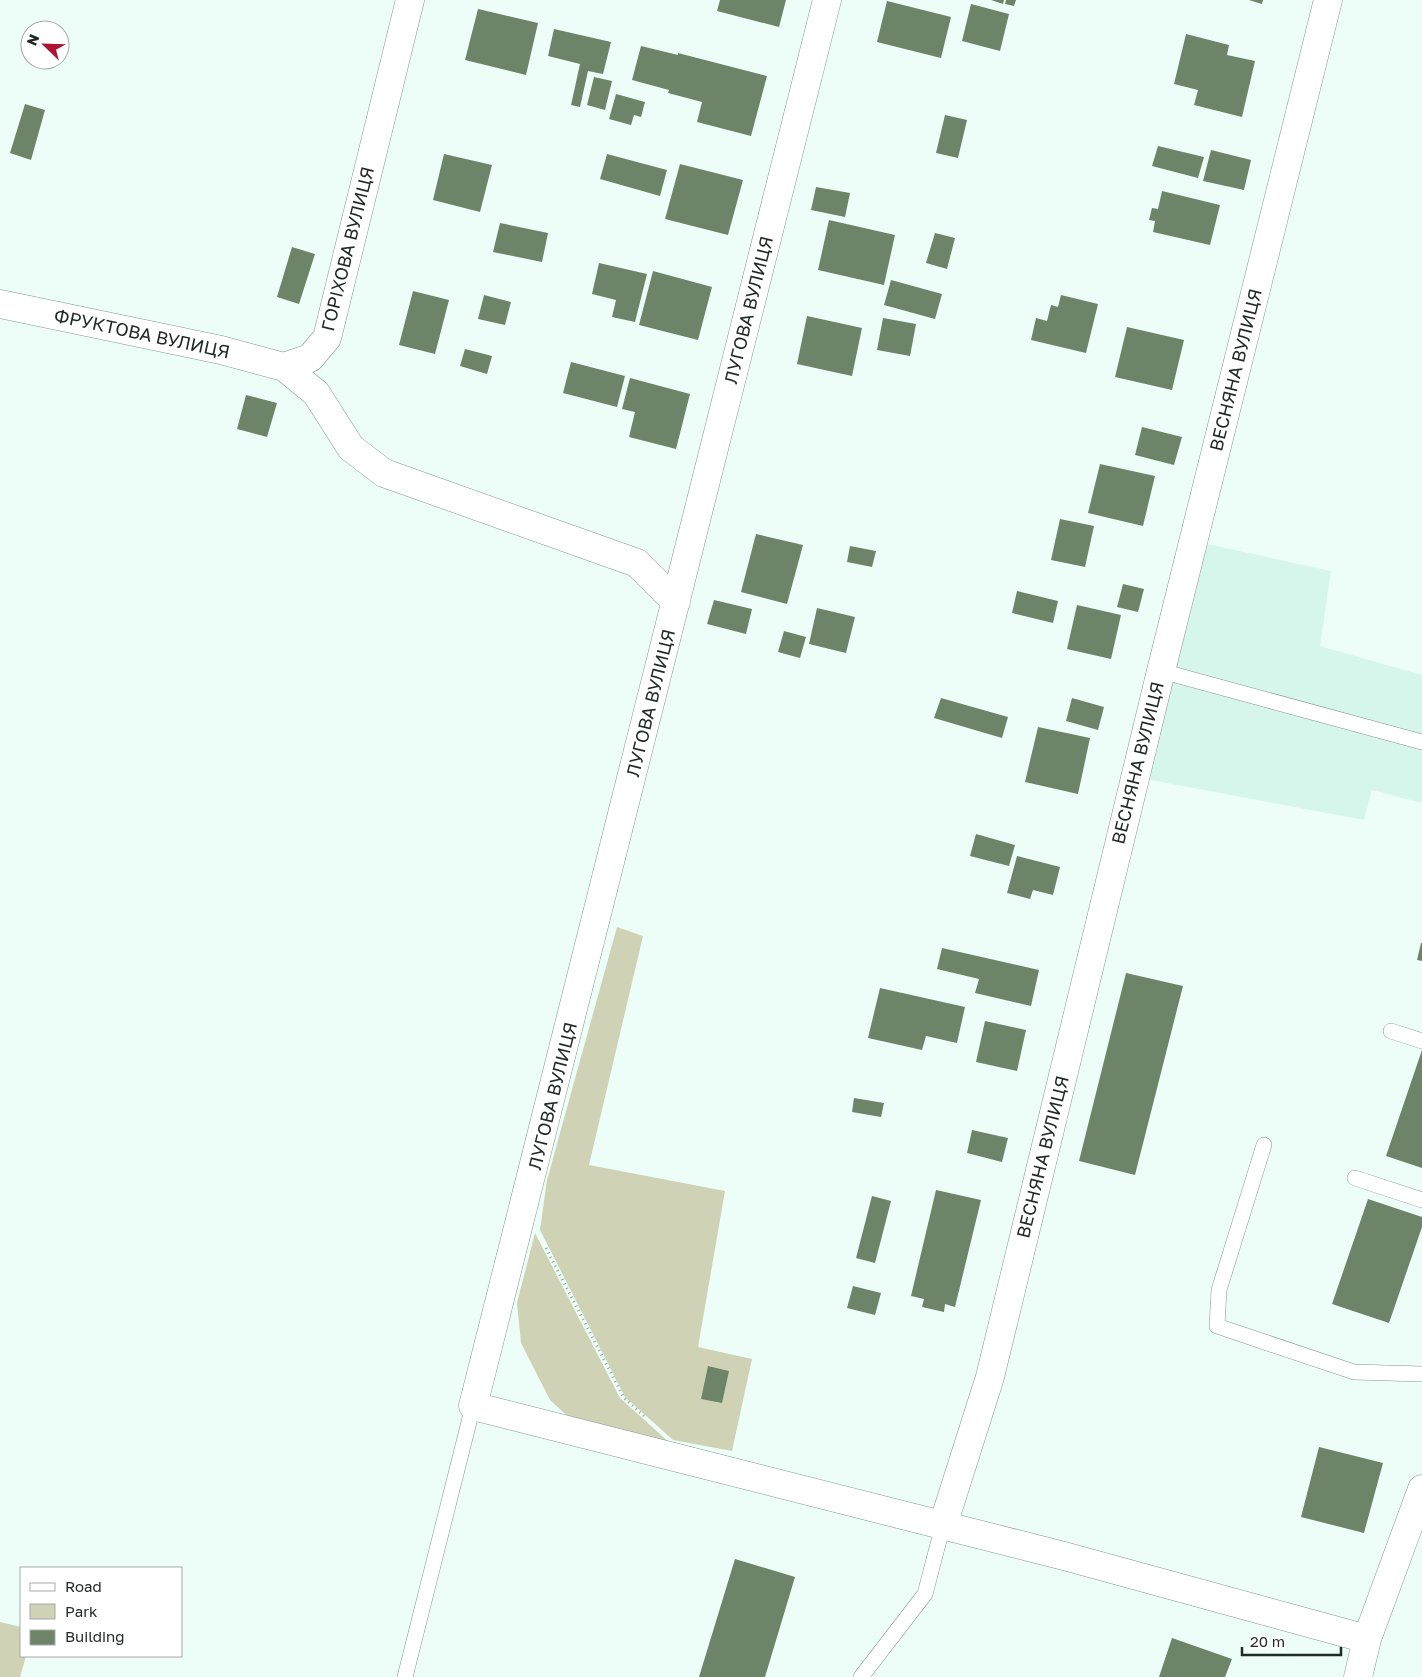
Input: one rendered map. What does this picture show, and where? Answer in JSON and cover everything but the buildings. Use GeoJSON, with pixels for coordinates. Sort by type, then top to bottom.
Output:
{"type":"FeatureCollection","features":[{"type":"Feature","properties":{"kind":"street","name":"ГОРІХОВА ВУЛИЦЯ"},"geometry":{"type":"LineString","coordinates":[[284,367],[310,358],[327,338],[410,0]]}},
{"type":"Feature","properties":{"kind":"street","name":"ЛУГОВА ВУЛИЦЯ"},"geometry":{"type":"LineString","coordinates":[[473,1406],[608,880],[827,0]]}},
{"type":"Feature","properties":{"kind":"street","name":"ВЕСНЯНА ВУЛИЦЯ"},"geometry":{"type":"LineString","coordinates":[[943,1525],[990,1377],[1161,671],[1328,0]]}},
{"type":"Feature","properties":{"kind":"street","name":"ФРУКТОВА ВУЛИЦЯ"},"geometry":{"type":"LineString","coordinates":[[0,304],[221,350],[284,367]]}},
{"type":"Feature","properties":{"kind":"street"},"geometry":{"type":"LineString","coordinates":[[284,367],[316,393],[351,448],[384,473],[637,563],[676,602]]}},
{"type":"Feature","properties":{"kind":"street"},"geometry":{"type":"LineString","coordinates":[[473,1406],[1064,1556],[1367,1639]]}},
{"type":"Feature","properties":{"kind":"street"},"geometry":{"type":"LineString","coordinates":[[1358,1677],[1367,1639],[1422,1489]]}},
{"type":"Feature","properties":{"kind":"lane"},"geometry":{"type":"LineString","coordinates":[[1161,671],[1422,742]]}},
{"type":"Feature","properties":{"kind":"lane"},"geometry":{"type":"LineString","coordinates":[[1391,1030],[1422,1041]]}},
{"type":"Feature","properties":{"kind":"lane"},"geometry":{"type":"LineString","coordinates":[[1264,1144],[1218,1290],[1217,1326],[1354,1372],[1422,1374]]}},
{"type":"Feature","properties":{"kind":"lane"},"geometry":{"type":"LineString","coordinates":[[1355,1178],[1422,1200]]}},
{"type":"Feature","properties":{"kind":"lane"},"geometry":{"type":"LineString","coordinates":[[405,1677],[473,1406]]}},
{"type":"Feature","properties":{"kind":"lane"},"geometry":{"type":"LineString","coordinates":[[861,1677],[925,1594],[943,1525]]}},
{"type":"Feature","properties":{"kind":"path"},"geometry":{"type":"LineString","coordinates":[[524,1206],[624,1398],[644,1417]]}},
{"type":"Feature","properties":{"kind":"shaded area"},"geometry":{"type":"Polygon","coordinates":[[[1203,543],[1331,571],[1320,646],[1422,675],[1422,803],[1372,790],[1364,820],[1145,779],[1203,543]]]}},
{"type":"Feature","properties":{"kind":"green space"},"geometry":{"type":"Polygon","coordinates":[[[617,927],[643,936],[589,1165],[725,1191],[698,1347],[752,1359],[732,1451],[673,1440],[625,1397],[540,1230],[547,1180],[617,927]]]}},
{"type":"Feature","properties":{"kind":"green space"},"geometry":{"type":"Polygon","coordinates":[[[535,1233],[620,1398],[670,1443],[600,1446],[550,1400],[521,1343],[517,1303],[535,1233]]]}},
{"type":"Feature","properties":{"kind":"green space"},"geometry":{"type":"Polygon","coordinates":[[[0,1622],[20,1627],[20,1657],[26,1657],[20,1677],[0,1677],[0,1622]]]}}]}
